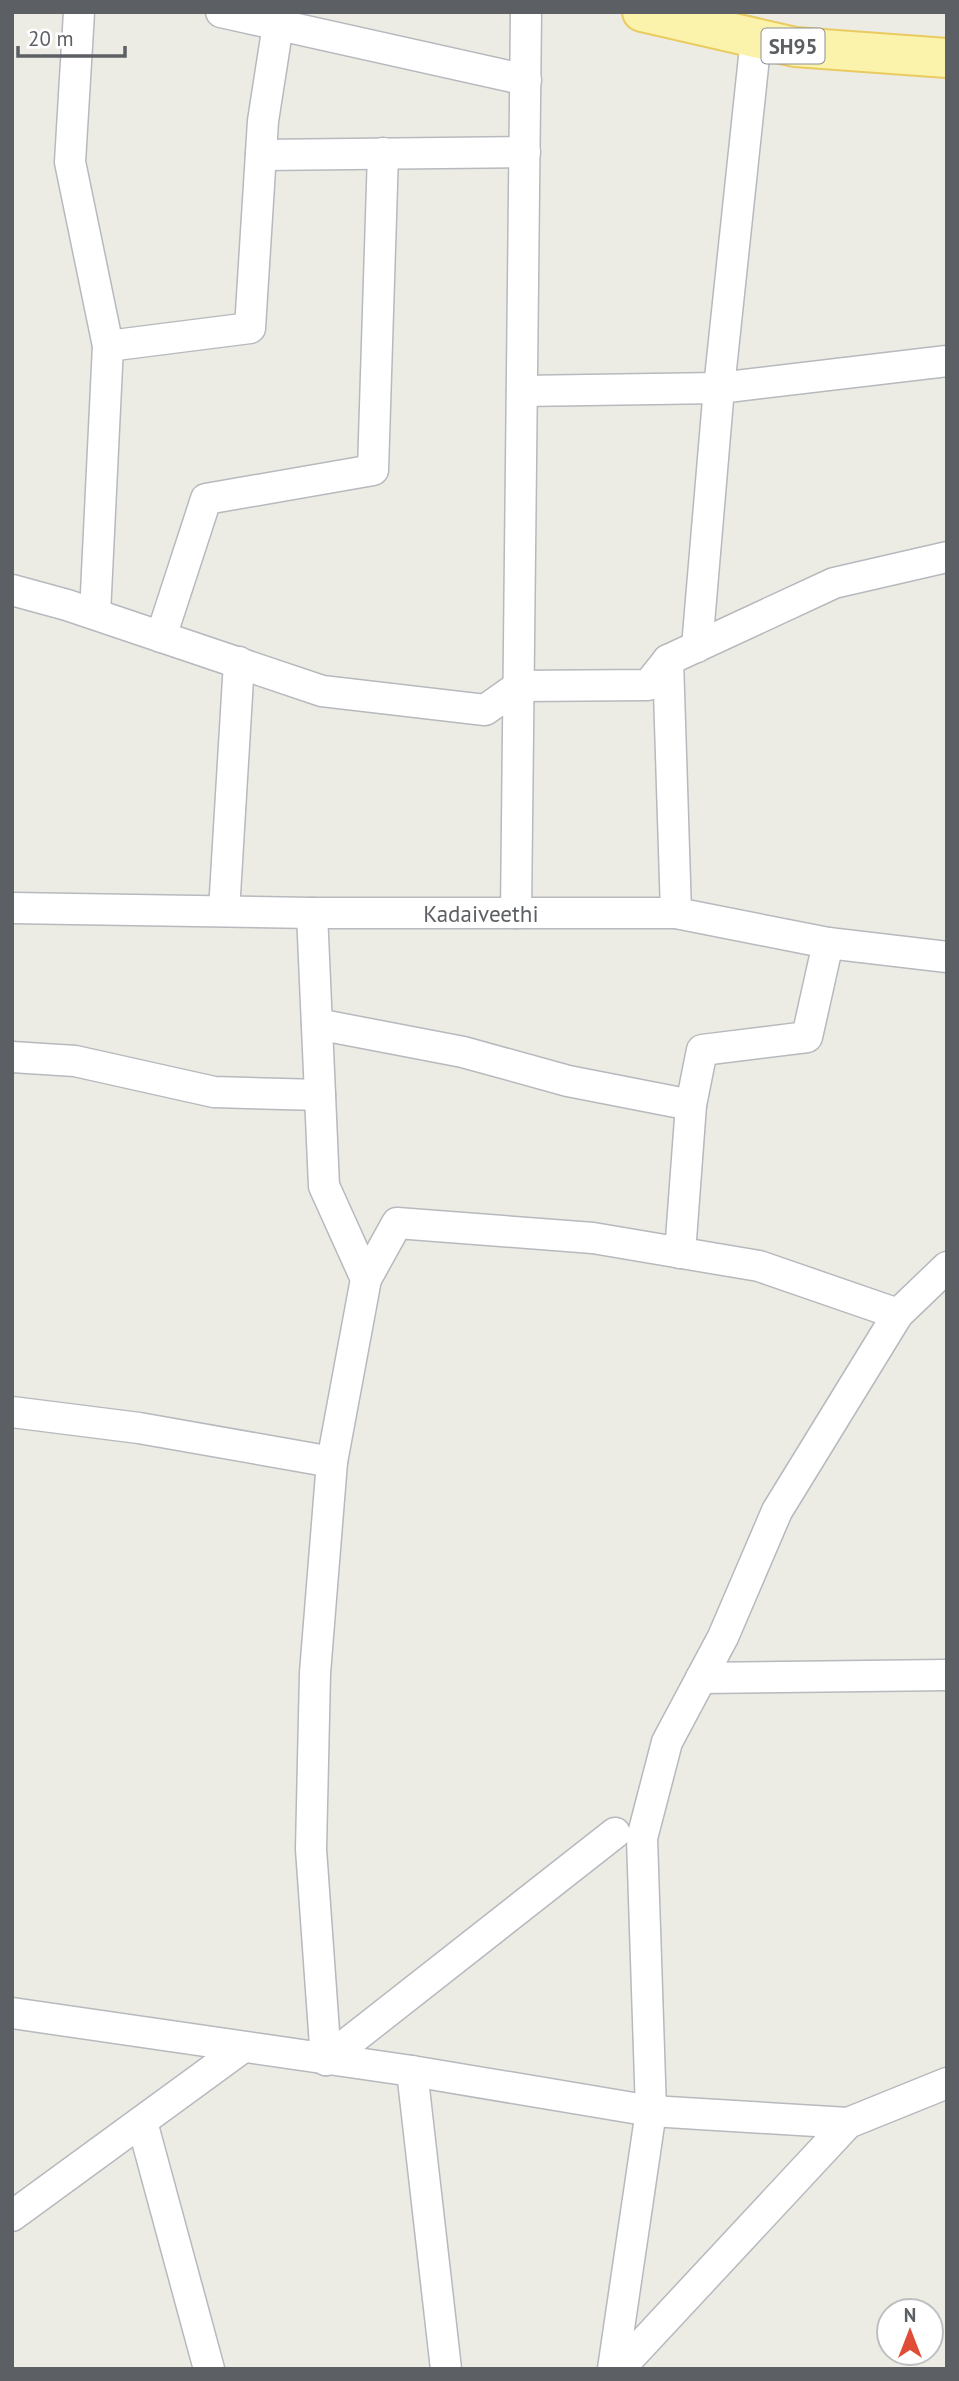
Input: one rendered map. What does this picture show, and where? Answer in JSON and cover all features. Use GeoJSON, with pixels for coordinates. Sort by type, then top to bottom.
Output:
{"type":"FeatureCollection","features":[{"type":"Feature","properties":{"kind":"main road","name":"SH95"},"geometry":{"type":"LineString","coordinates":[[642,12],[795,47],[947,58]]}},
{"type":"Feature","properties":{"kind":"street"},"geometry":{"type":"LineString","coordinates":[[79,12],[70,162],[108,346],[95,614]]}},
{"type":"Feature","properties":{"kind":"street"},"geometry":{"type":"LineString","coordinates":[[221,12],[280,17],[526,80]]}},
{"type":"Feature","properties":{"kind":"street"},"geometry":{"type":"LineString","coordinates":[[516,913],[526,12]]}},
{"type":"Feature","properties":{"kind":"street"},"geometry":{"type":"LineString","coordinates":[[108,346],[250,328],[263,121],[280,17]]}},
{"type":"Feature","properties":{"kind":"street"},"geometry":{"type":"LineString","coordinates":[[696,647],[719,388],[756,38]]}},
{"type":"Feature","properties":{"kind":"street"},"geometry":{"type":"LineString","coordinates":[[261,155],[525,152]]}},
{"type":"Feature","properties":{"kind":"street"},"geometry":{"type":"LineString","coordinates":[[161,637],[206,499],[373,470],[383,153]]}},
{"type":"Feature","properties":{"kind":"street"},"geometry":{"type":"LineString","coordinates":[[522,391],[719,388],[947,361]]}},
{"type":"Feature","properties":{"kind":"street"},"geometry":{"type":"LineString","coordinates":[[12,590],[95,614],[322,691],[485,710],[519,686],[648,685],[668,660],[834,583],[947,557]]}},
{"type":"Feature","properties":{"kind":"street"},"geometry":{"type":"LineString","coordinates":[[668,660],[676,913]]}},
{"type":"Feature","properties":{"kind":"street"},"geometry":{"type":"LineString","coordinates":[[223,911],[239,663]]}},
{"type":"Feature","properties":{"kind":"street","name":"Kadaiveethi"},"geometry":{"type":"LineString","coordinates":[[12,908],[312,913],[676,913],[828,943],[947,957]]}},
{"type":"Feature","properties":{"kind":"street"},"geometry":{"type":"LineString","coordinates":[[312,913],[324,1186],[366,1279]]}},
{"type":"Feature","properties":{"kind":"street"},"geometry":{"type":"LineString","coordinates":[[680,1253],[691,1105],[702,1050],[807,1037],[828,943]]}},
{"type":"Feature","properties":{"kind":"street"},"geometry":{"type":"LineString","coordinates":[[317,1024],[463,1052],[568,1081],[691,1105]]}},
{"type":"Feature","properties":{"kind":"street"},"geometry":{"type":"LineString","coordinates":[[12,1058],[75,1061],[214,1092],[320,1095]]}},
{"type":"Feature","properties":{"kind":"street"},"geometry":{"type":"LineString","coordinates":[[326,2060],[311,1849],[315,1673],[332,1462],[366,1279],[397,1223],[593,1238],[759,1266],[898,1314]]}},
{"type":"Feature","properties":{"kind":"street"},"geometry":{"type":"LineString","coordinates":[[613,2369],[651,2110],[642,1838],[667,1742],[723,1637],[777,1511],[898,1314],[947,1267]]}},
{"type":"Feature","properties":{"kind":"street"},"geometry":{"type":"LineString","coordinates":[[12,1412],[139,1428],[332,1462]]}},
{"type":"Feature","properties":{"kind":"street"},"geometry":{"type":"LineString","coordinates":[[701,1678],[947,1675]]}},
{"type":"Feature","properties":{"kind":"street"},"geometry":{"type":"LineString","coordinates":[[326,2060],[615,1833]]}},
{"type":"Feature","properties":{"kind":"street"},"geometry":{"type":"LineString","coordinates":[[12,2013],[412,2071],[651,2110],[848,2123]]}},
{"type":"Feature","properties":{"kind":"street"},"geometry":{"type":"LineString","coordinates":[[12,2216],[242,2048]]}},
{"type":"Feature","properties":{"kind":"street"},"geometry":{"type":"LineString","coordinates":[[412,2071],[446,2369]]}},
{"type":"Feature","properties":{"kind":"street"},"geometry":{"type":"LineString","coordinates":[[619,2369],[848,2123],[947,2083]]}},
{"type":"Feature","properties":{"kind":"street"},"geometry":{"type":"LineString","coordinates":[[142,2122],[209,2369]]}}]}
